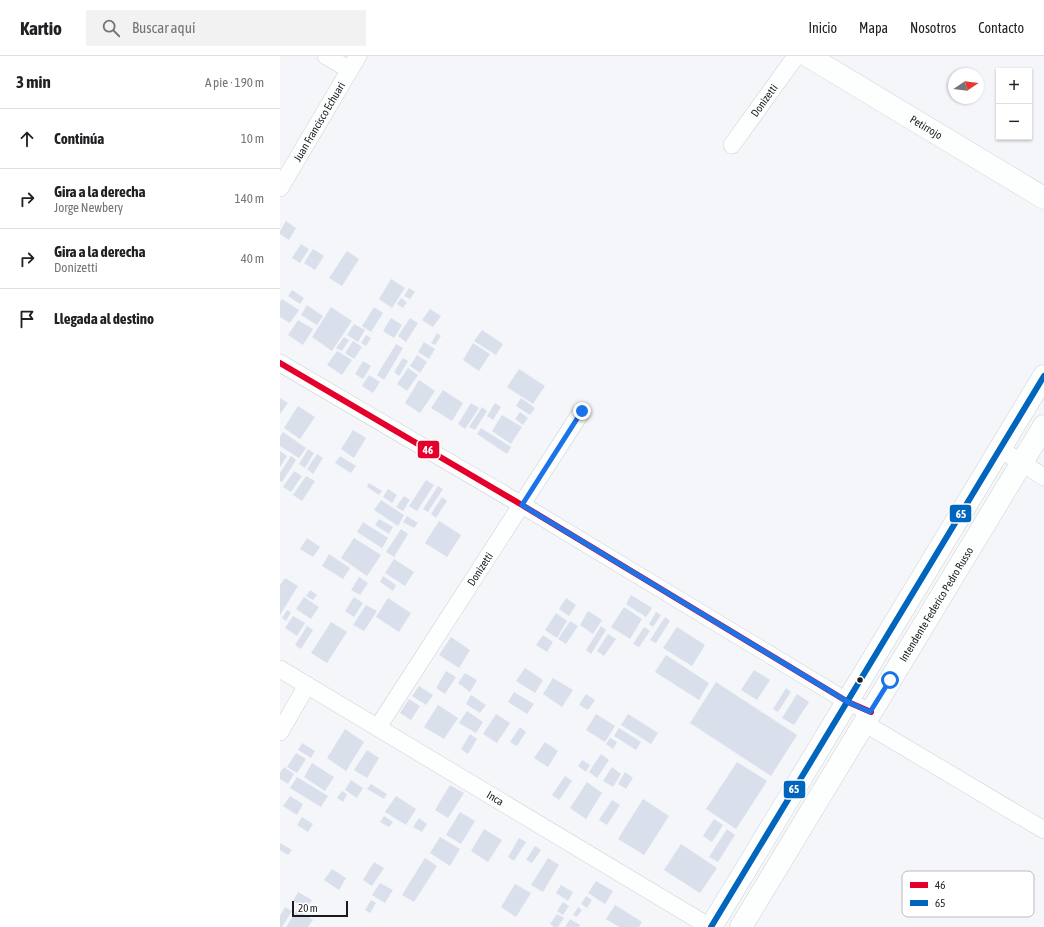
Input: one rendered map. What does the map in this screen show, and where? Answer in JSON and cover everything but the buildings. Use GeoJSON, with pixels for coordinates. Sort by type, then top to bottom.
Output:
{"type":"FeatureCollection","features":[{"type":"Feature","properties":{"kind":"main road","name":"Petirrojo"},"geometry":{"type":"LineString","coordinates":[[808,56],[1044,198]]}},
{"type":"Feature","properties":{"kind":"main road"},"geometry":{"type":"LineString","coordinates":[[711,927],[1044,376]]}},
{"type":"Feature","properties":{"kind":"main road","name":"Intendente Federico Pedro Russo"},"geometry":{"type":"LineString","coordinates":[[740,927],[1044,426]]}},
{"type":"Feature","properties":{"kind":"street"},"geometry":{"type":"LineString","coordinates":[[326,56],[354,63]]}},
{"type":"Feature","properties":{"kind":"street","name":"Donizetti"},"geometry":{"type":"LineString","coordinates":[[732,145],[796,56]]}},
{"type":"Feature","properties":{"kind":"street","name":"Juan Francisco Echuari"},"geometry":{"type":"LineString","coordinates":[[280,188],[354,63]]}},
{"type":"Feature","properties":{"kind":"street"},"geometry":{"type":"LineString","coordinates":[[280,363],[522,505],[848,702],[867,717],[1044,830]]}},
{"type":"Feature","properties":{"kind":"street","name":"Donizetti"},"geometry":{"type":"LineString","coordinates":[[378,727],[582,411]]}},
{"type":"Feature","properties":{"kind":"street"},"geometry":{"type":"LineString","coordinates":[[1000,449],[1044,477]]}},
{"type":"Feature","properties":{"kind":"street","name":"Inca"},"geometry":{"type":"LineString","coordinates":[[280,669],[711,927]]}},
{"type":"Feature","properties":{"kind":"street"},"geometry":{"type":"LineString","coordinates":[[280,732],[307,685]]}},
{"type":"Feature","properties":{"kind":"transit line","name":"46"},"geometry":{"type":"LineString","coordinates":[[280,363],[522,505],[848,702],[871,712]]}},
{"type":"Feature","properties":{"kind":"transit line","name":"65"},"geometry":{"type":"LineString","coordinates":[[711,927],[1044,376]]}},
{"type":"Feature","properties":{"kind":"route"},"geometry":{"type":"LineString","coordinates":[[582,411],[522,505],[848,702],[870,712],[890,680]]}}]}
